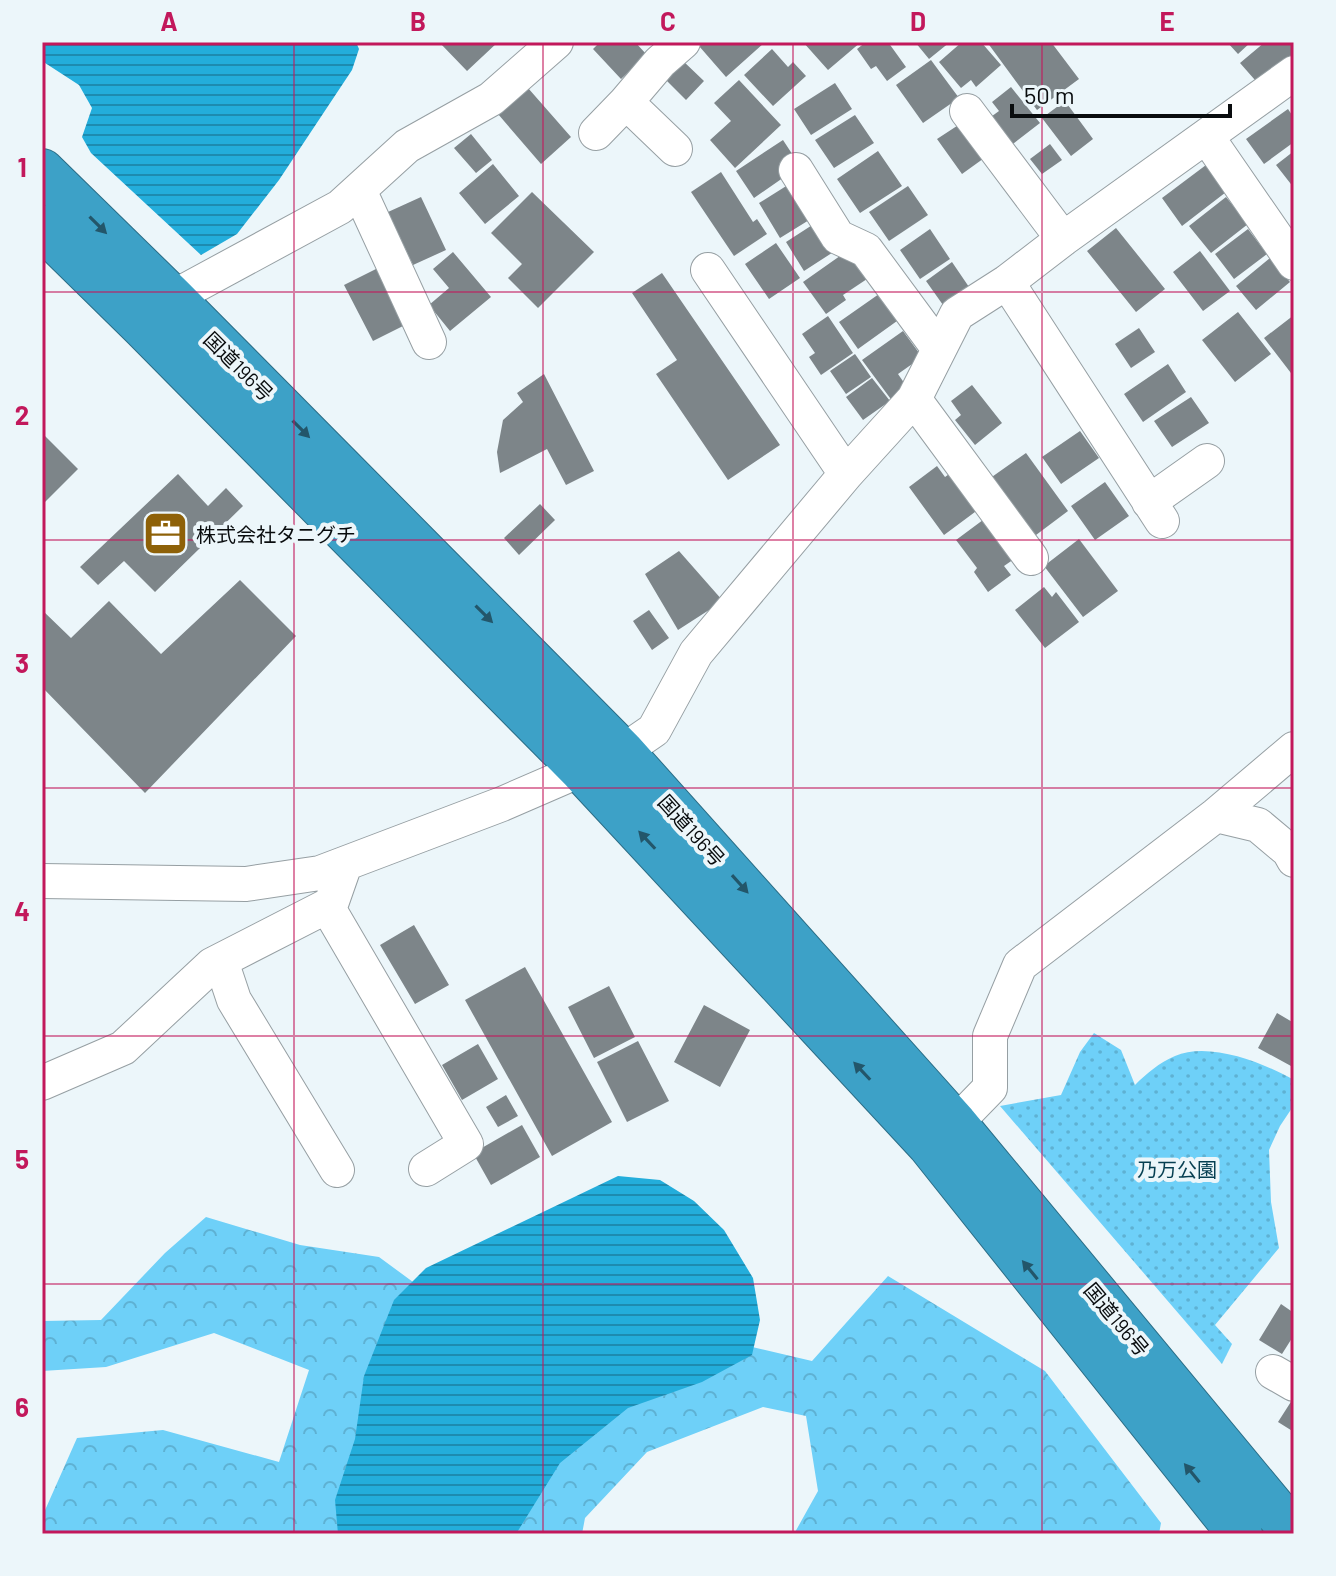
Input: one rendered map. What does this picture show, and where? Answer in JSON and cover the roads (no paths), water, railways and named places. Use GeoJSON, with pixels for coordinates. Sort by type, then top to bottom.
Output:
{"type":"FeatureCollection","features":[{"type":"Feature","properties":{"kind":"highway","name":"国道196号"},"geometry":{"type":"LineString","coordinates":[[42,171],[157,312],[581,769],[942,1134],[1240,1534]]}},
{"type":"Feature","properties":{"kind":"highway","name":"国道196号"},"geometry":{"type":"LineString","coordinates":[[42,227],[157,312],[622,752],[942,1134],[1291,1532]]}},
{"type":"Feature","properties":{"kind":"street"},"geometry":{"type":"LineString","coordinates":[[157,312],[340,207],[407,146],[491,99],[545,46]]}},
{"type":"Feature","properties":{"kind":"street"},"geometry":{"type":"LineString","coordinates":[[596,133],[626,102],[662,49]]}},
{"type":"Feature","properties":{"kind":"street"},"geometry":{"type":"LineString","coordinates":[[42,881],[246,884],[320,873],[502,804],[622,752],[654,730],[696,653],[846,474],[914,399],[957,314],[1007,282],[1294,73]]}},
{"type":"Feature","properties":{"kind":"street"},"geometry":{"type":"LineString","coordinates":[[626,102],[675,149]]}},
{"type":"Feature","properties":{"kind":"street"},"geometry":{"type":"LineString","coordinates":[[967,111],[1063,239]]}},
{"type":"Feature","properties":{"kind":"street"},"geometry":{"type":"LineString","coordinates":[[1207,137],[1294,263]]}},
{"type":"Feature","properties":{"kind":"street"},"geometry":{"type":"LineString","coordinates":[[796,170],[838,237],[866,250],[939,349]]}},
{"type":"Feature","properties":{"kind":"street"},"geometry":{"type":"LineString","coordinates":[[359,190],[429,342]]}},
{"type":"Feature","properties":{"kind":"street"},"geometry":{"type":"LineString","coordinates":[[708,270],[846,474]]}},
{"type":"Feature","properties":{"kind":"street"},"geometry":{"type":"LineString","coordinates":[[1007,282],[1156,511],[1207,461]]}},
{"type":"Feature","properties":{"kind":"street"},"geometry":{"type":"LineString","coordinates":[[914,399],[1031,558]]}},
{"type":"Feature","properties":{"kind":"street"},"geometry":{"type":"LineString","coordinates":[[942,1134],[990,1088],[990,1036],[1020,965],[1216,815],[1294,749]]}},
{"type":"Feature","properties":{"kind":"street"},"geometry":{"type":"LineString","coordinates":[[1216,815],[1258,825],[1289,851],[1294,860]]}},
{"type":"Feature","properties":{"kind":"street"},"geometry":{"type":"LineString","coordinates":[[42,1083],[123,1048],[212,965],[331,904],[345,864]]}},
{"type":"Feature","properties":{"kind":"street"},"geometry":{"type":"LineString","coordinates":[[327,906],[466,1144],[426,1169]]}},
{"type":"Feature","properties":{"kind":"street"},"geometry":{"type":"LineString","coordinates":[[221,961],[234,1000],[337,1170]]}},
{"type":"Feature","properties":{"kind":"place","name":"株式会社タニグチ"},"geometry":{"type":"Point","coordinates":[165,534]}},
{"type":"Feature","properties":{"kind":"park label","name":"乃万公園"},"geometry":{"type":"Point","coordinates":[1177,1169]}}]}
